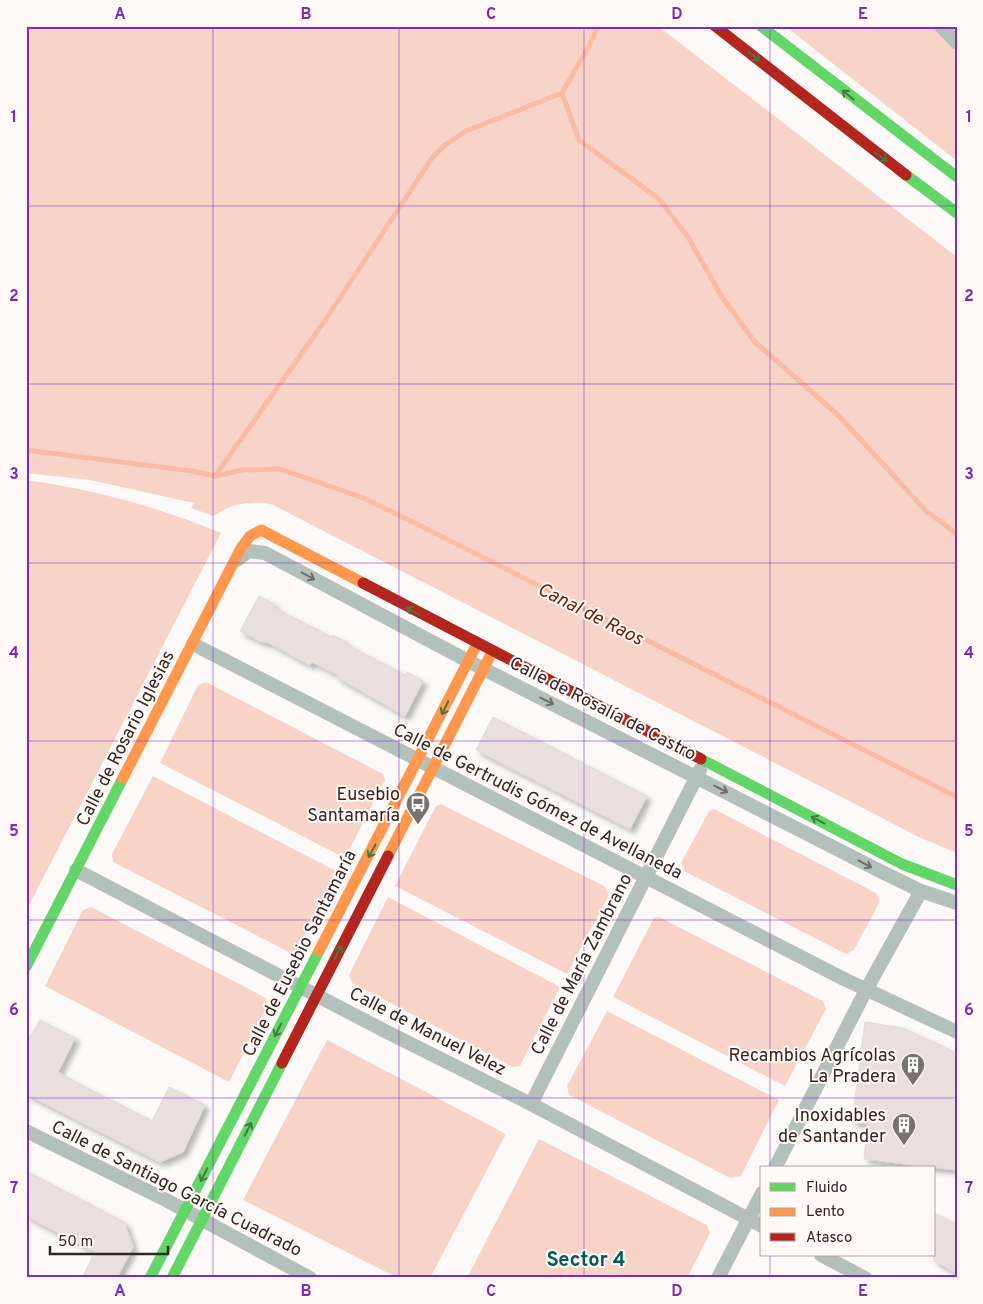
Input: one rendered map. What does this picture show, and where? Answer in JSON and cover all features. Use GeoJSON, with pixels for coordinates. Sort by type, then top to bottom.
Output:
{"type":"FeatureCollection","features":[{"type":"Feature","properties":{"kind":"main road"},"geometry":{"type":"LineString","coordinates":[[715,26],[862,142],[957,212]]}},
{"type":"Feature","properties":{"kind":"main road"},"geometry":{"type":"LineString","coordinates":[[761,26],[957,178]]}},
{"type":"Feature","properties":{"kind":"main road","name":"Calle de Rosario Iglesias"},"geometry":{"type":"LineString","coordinates":[[26,967],[235,561],[250,536],[261,530]]}},
{"type":"Feature","properties":{"kind":"main road","name":"Calle de Rosalía de Castro"},"geometry":{"type":"LineString","coordinates":[[261,530],[902,864],[957,886]]}},
{"type":"Feature","properties":{"kind":"main road","name":"Calle de Eusebio Santamaría"},"geometry":{"type":"LineString","coordinates":[[150,1278],[477,644]]}},
{"type":"Feature","properties":{"kind":"main road","name":"Calle de Eusebio Santamaría"},"geometry":{"type":"LineString","coordinates":[[172,1278],[492,652]]}},
{"type":"Feature","properties":{"kind":"street"},"geometry":{"type":"LineString","coordinates":[[941,26],[957,43]]}},
{"type":"Feature","properties":{"kind":"street","name":"Calle de Rosalía de Castro"},"geometry":{"type":"LineString","coordinates":[[235,561],[249,551],[265,554],[468,660],[921,891],[957,903]]}},
{"type":"Feature","properties":{"kind":"street","name":"Calle de Gertrudis Gómez de Avellaneda"},"geometry":{"type":"LineString","coordinates":[[193,644],[866,990],[957,1032]]}},
{"type":"Feature","properties":{"kind":"street","name":"Calle de María Zambrano"},"geometry":{"type":"LineString","coordinates":[[532,1104],[705,762]]}},
{"type":"Feature","properties":{"kind":"street","name":"Calle de Manuel Velez"},"geometry":{"type":"LineString","coordinates":[[76,870],[317,996],[532,1104],[760,1225]]}},
{"type":"Feature","properties":{"kind":"street"},"geometry":{"type":"LineString","coordinates":[[776,1166],[866,990],[921,891]]}},
{"type":"Feature","properties":{"kind":"street","name":"Calle de Santiago García Cuadrado"},"geometry":{"type":"LineString","coordinates":[[26,1132],[202,1219],[310,1278]]}},
{"type":"Feature","properties":{"kind":"street"},"geometry":{"type":"LineString","coordinates":[[718,1278],[760,1197]]}},
{"type":"Feature","properties":{"kind":"street"},"geometry":{"type":"LineString","coordinates":[[823,1256],[865,1278]]}},
{"type":"Feature","properties":{"kind":"shaded area"},"geometry":{"type":"Polygon","coordinates":[[[26,26],[658,26],[957,257],[957,853],[921,838],[273,505],[258,502],[242,504],[227,508],[214,516],[191,508],[194,503],[90,480],[26,473],[26,26]]]}},
{"type":"Feature","properties":{"kind":"shaded area"},"geometry":{"type":"Polygon","coordinates":[[[785,26],[932,26],[957,53],[957,161],[785,26]]]}},
{"type":"Feature","properties":{"kind":"shaded area"},"geometry":{"type":"Polygon","coordinates":[[[26,480],[76,488],[125,500],[174,515],[221,533],[26,911],[26,480]]]}},
{"type":"Feature","properties":{"kind":"shaded area"},"geometry":{"type":"Polygon","coordinates":[[[206,682],[383,774],[385,780],[345,858],[160,763],[198,685],[206,682]]]}},
{"type":"Feature","properties":{"kind":"shaded area"},"geometry":{"type":"Polygon","coordinates":[[[153,776],[338,872],[298,950],[291,953],[113,862],[112,854],[153,776]]]}},
{"type":"Feature","properties":{"kind":"shaded area"},"geometry":{"type":"Polygon","coordinates":[[[441,804],[604,886],[609,895],[567,974],[395,886],[436,806],[441,804]]]}},
{"type":"Feature","properties":{"kind":"shaded area"},"geometry":{"type":"Polygon","coordinates":[[[714,809],[876,893],[880,901],[854,950],[846,954],[684,871],[681,863],[709,811],[714,809]]]}},
{"type":"Feature","properties":{"kind":"shaded area"},"geometry":{"type":"Polygon","coordinates":[[[388,897],[560,987],[520,1066],[513,1067],[352,983],[349,975],[388,897]]]}},
{"type":"Feature","properties":{"kind":"shaded area"},"geometry":{"type":"Polygon","coordinates":[[[91,907],[266,998],[268,1006],[229,1082],[45,986],[83,910],[91,907]]]}},
{"type":"Feature","properties":{"kind":"shaded area"},"geometry":{"type":"Polygon","coordinates":[[[659,917],[823,1001],[826,1009],[785,1086],[613,997],[654,918],[659,917]]]}},
{"type":"Feature","properties":{"kind":"shaded area"},"geometry":{"type":"Polygon","coordinates":[[[607,1011],[779,1100],[741,1176],[730,1178],[569,1095],[567,1086],[607,1011]]]}},
{"type":"Feature","properties":{"kind":"shaded area"},"geometry":{"type":"Polygon","coordinates":[[[327,1040],[506,1134],[430,1278],[398,1278],[243,1200],[327,1040]]]}},
{"type":"Feature","properties":{"kind":"shaded area"},"geometry":{"type":"Polygon","coordinates":[[[539,1139],[707,1225],[710,1233],[687,1278],[467,1278],[539,1139]]]}},
{"type":"Feature","properties":{"kind":"building"},"geometry":{"type":"Polygon","coordinates":[[[259,596],[275,604],[273,607],[332,637],[333,635],[348,643],[347,645],[406,675],[407,672],[423,681],[405,716],[337,677],[338,675],[312,662],[310,665],[269,643],[260,641],[240,631],[259,596]]]}},
{"type":"Feature","properties":{"kind":"building"},"geometry":{"type":"Polygon","coordinates":[[[493,717],[647,796],[630,829],[476,750],[493,717]]]}},
{"type":"Feature","properties":{"kind":"building"},"geometry":{"type":"Polygon","coordinates":[[[40,1020],[75,1038],[58,1072],[85,1087],[152,1121],[169,1087],[205,1105],[183,1152],[160,1162],[26,1094],[26,1043],[40,1020]]]}},
{"type":"Feature","properties":{"kind":"building"},"geometry":{"type":"Polygon","coordinates":[[[865,1022],[903,1028],[957,1053],[957,1170],[936,1166],[864,1159],[868,1124],[852,1122],[865,1022]]]}},
{"type":"Feature","properties":{"kind":"building"},"geometry":{"type":"Polygon","coordinates":[[[26,1171],[124,1222],[133,1247],[117,1278],[82,1278],[95,1252],[26,1216],[26,1171]]]}},
{"type":"Feature","properties":{"kind":"building"},"geometry":{"type":"Polygon","coordinates":[[[936,1214],[957,1224],[957,1273],[934,1261],[934,1256],[936,1256],[936,1214]]]}},
{"type":"Feature","properties":{"kind":"waterway"},"geometry":{"type":"LineString","coordinates":[[215,476],[326,319],[432,158],[445,145],[466,131],[562,93],[589,46],[598,26]]}},
{"type":"Feature","properties":{"kind":"waterway"},"geometry":{"type":"LineString","coordinates":[[562,93],[579,140],[659,199],[688,237],[722,297],[755,342],[838,415],[926,511],[957,534]]}},
{"type":"Feature","properties":{"kind":"waterway","name":"Canal de Raos"},"geometry":{"type":"LineString","coordinates":[[26,450],[192,471],[215,476],[243,470],[280,469],[361,497],[957,797]]}},
{"type":"Feature","properties":{"kind":"traffic: fast"},"geometry":{"type":"LineString","coordinates":[[761,26],[957,177]]}},
{"type":"Feature","properties":{"kind":"traffic: fast"},"geometry":{"type":"LineString","coordinates":[[906,175],[957,213]]}},
{"type":"Feature","properties":{"kind":"traffic: fast"},"geometry":{"type":"LineString","coordinates":[[701,759],[902,864],[957,885]]}},
{"type":"Feature","properties":{"kind":"traffic: fast"},"geometry":{"type":"LineString","coordinates":[[26,967],[123,778]]}},
{"type":"Feature","properties":{"kind":"traffic: fast"},"geometry":{"type":"LineString","coordinates":[[150,1278],[319,951]]}},
{"type":"Feature","properties":{"kind":"traffic: fast"},"geometry":{"type":"LineString","coordinates":[[172,1278],[282,1063]]}},
{"type":"Feature","properties":{"kind":"traffic: slow"},"geometry":{"type":"LineString","coordinates":[[123,778],[241,548],[250,536],[261,530],[363,583]]}},
{"type":"Feature","properties":{"kind":"traffic: slow"},"geometry":{"type":"LineString","coordinates":[[319,951],[477,644]]}},
{"type":"Feature","properties":{"kind":"traffic: slow"},"geometry":{"type":"LineString","coordinates":[[388,856],[492,652]]}},
{"type":"Feature","properties":{"kind":"traffic: jam"},"geometry":{"type":"LineString","coordinates":[[715,26],[906,175]]}},
{"type":"Feature","properties":{"kind":"traffic: jam"},"geometry":{"type":"LineString","coordinates":[[363,583],[701,759]]}},
{"type":"Feature","properties":{"kind":"traffic: jam"},"geometry":{"type":"LineString","coordinates":[[282,1063],[388,856]]}},
{"type":"Feature","properties":{"kind":"place","name":"Eusebio Santamaría"},"geometry":{"type":"Point","coordinates":[418,825]}},
{"type":"Feature","properties":{"kind":"place","name":"Recambios Agrícolas La Pradera"},"geometry":{"type":"Point","coordinates":[913,1086]}},
{"type":"Feature","properties":{"kind":"place","name":"Inoxidables de Santander"},"geometry":{"type":"Point","coordinates":[904,1146]}},
{"type":"Feature","properties":{"kind":"district","name":"Sector 4"},"geometry":{"type":"Point","coordinates":[586,1259]}}]}
